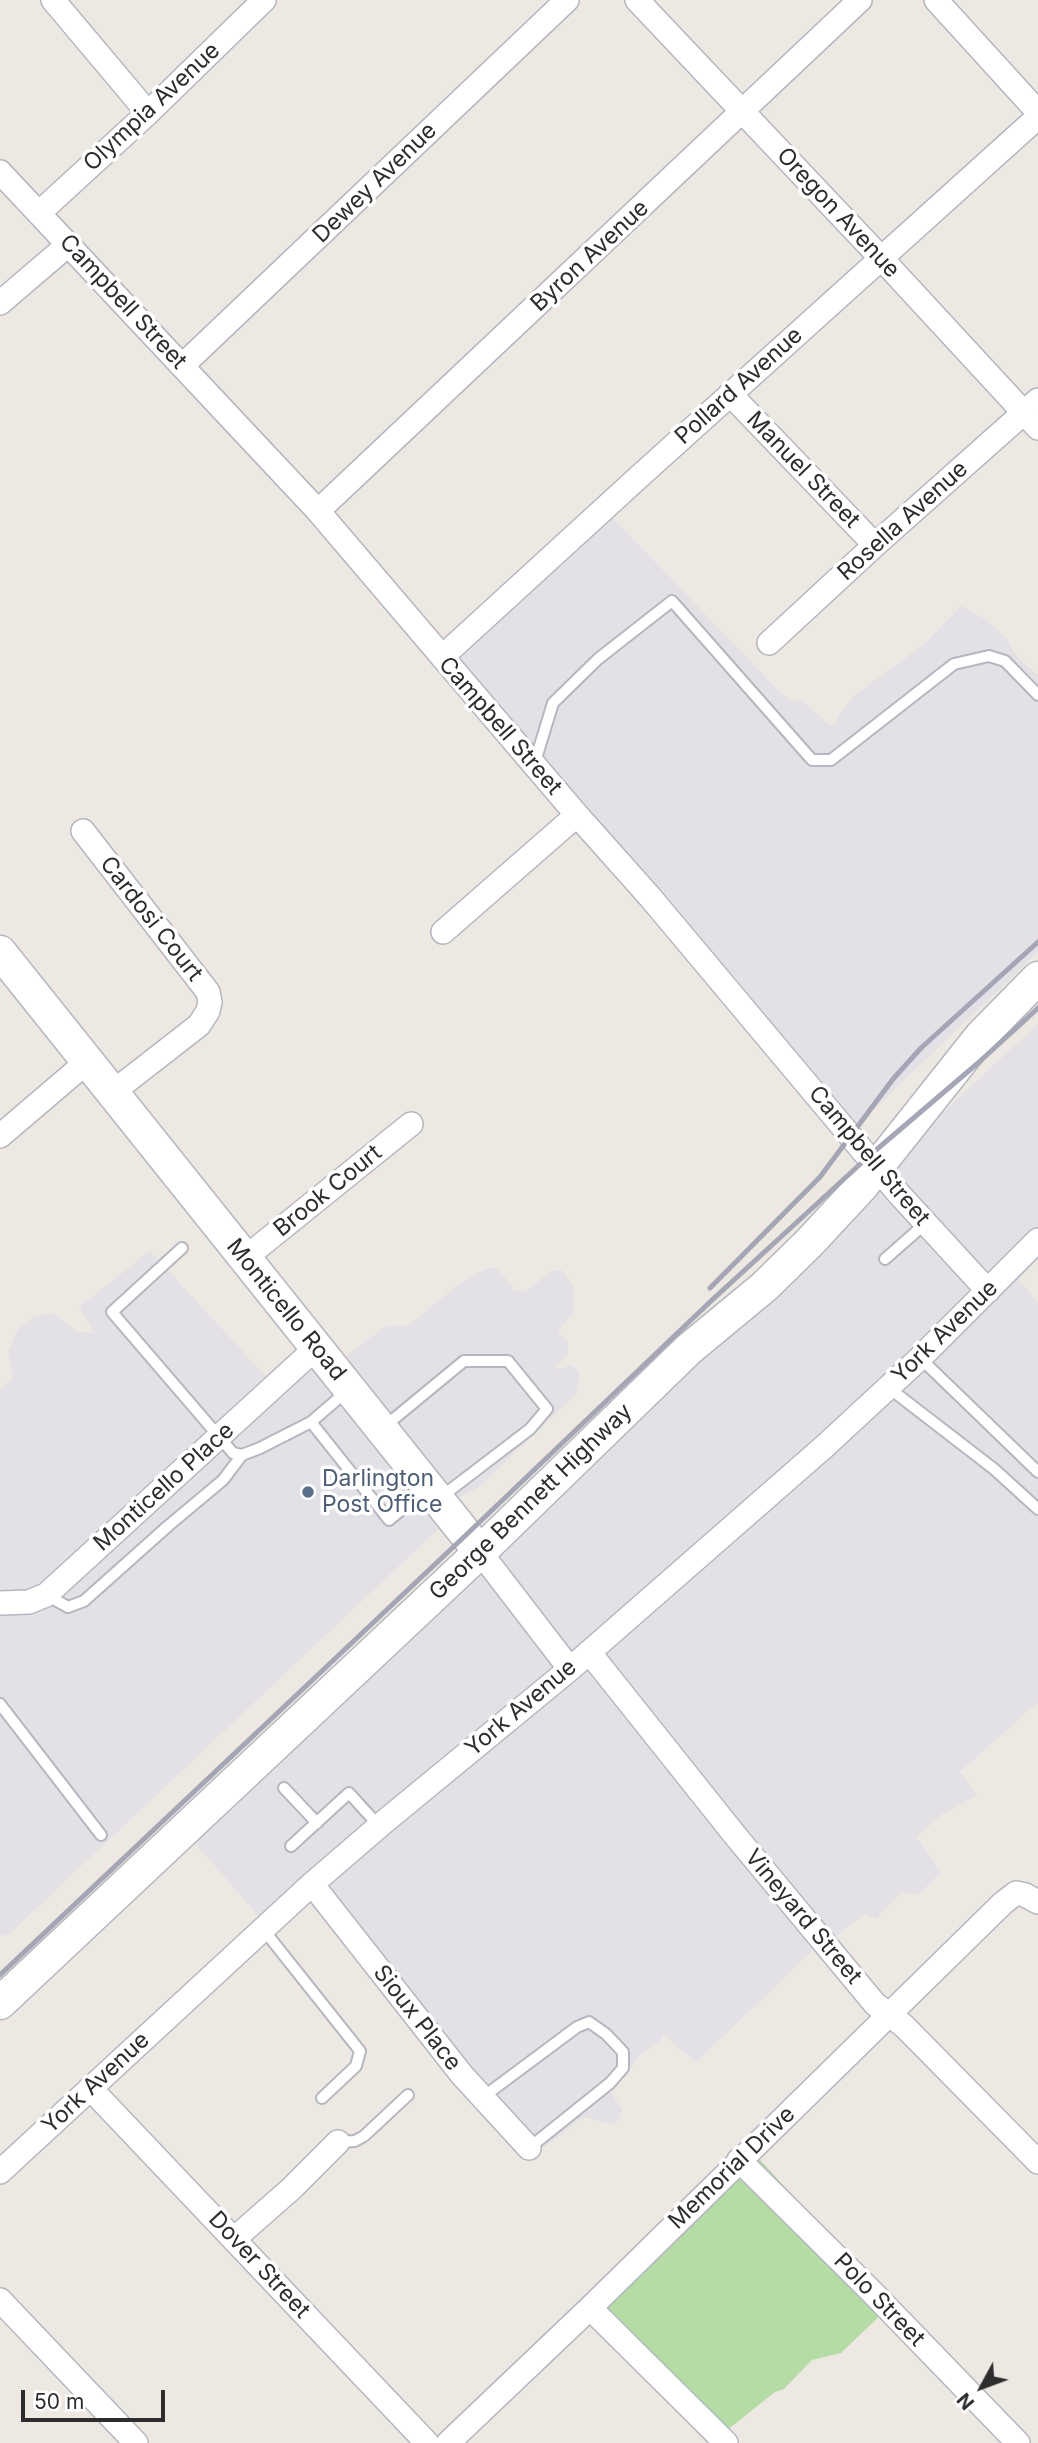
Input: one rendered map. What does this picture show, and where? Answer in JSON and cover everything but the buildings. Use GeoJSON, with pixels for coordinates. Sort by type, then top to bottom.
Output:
{"type":"FeatureCollection","features":[{"type":"Feature","properties":{"kind":"main road","name":"Monticello Road"},"geometry":{"type":"LineString","coordinates":[[0,952],[480,1552]]}},
{"type":"Feature","properties":{"kind":"main road","name":"George Bennett Highway"},"geometry":{"type":"LineString","coordinates":[[0,2003],[480,1552],[689,1349],[764,1287],[809,1243],[878,1167],[981,1036],[1038,978]]}},
{"type":"Feature","properties":{"kind":"street"},"geometry":{"type":"LineString","coordinates":[[53,0],[148,113]]}},
{"type":"Feature","properties":{"kind":"street","name":"Olympia Avenue"},"geometry":{"type":"LineString","coordinates":[[39,213],[148,113],[264,0]]}},
{"type":"Feature","properties":{"kind":"street","name":"Dewey Avenue"},"geometry":{"type":"LineString","coordinates":[[183,365],[567,0]]}},
{"type":"Feature","properties":{"kind":"street","name":"Oregon Avenue"},"geometry":{"type":"LineString","coordinates":[[637,0],[1033,414]]}},
{"type":"Feature","properties":{"kind":"street","name":"Byron Avenue"},"geometry":{"type":"LineString","coordinates":[[318,511],[860,0]]}},
{"type":"Feature","properties":{"kind":"street"},"geometry":{"type":"LineString","coordinates":[[936,0],[1038,115]]}},
{"type":"Feature","properties":{"kind":"street","name":"Pollard Avenue"},"geometry":{"type":"LineString","coordinates":[[442,657],[1038,115]]}},
{"type":"Feature","properties":{"kind":"street","name":"Campbell Street"},"geometry":{"type":"LineString","coordinates":[[0,172],[318,511],[926,1223],[988,1291]]}},
{"type":"Feature","properties":{"kind":"street"},"geometry":{"type":"LineString","coordinates":[[0,303],[69,244]]}},
{"type":"Feature","properties":{"kind":"street","name":"Manuel Street"},"geometry":{"type":"LineString","coordinates":[[730,394],[875,545]]}},
{"type":"Feature","properties":{"kind":"street","name":"Rosella Avenue"},"geometry":{"type":"LineString","coordinates":[[769,643],[875,545],[1033,414]]}},
{"type":"Feature","properties":{"kind":"street"},"geometry":{"type":"LineString","coordinates":[[443,932],[577,815]]}},
{"type":"Feature","properties":{"kind":"street","name":"Cardosi Court"},"geometry":{"type":"LineString","coordinates":[[83,831],[208,992],[210,1002],[208,1012],[199,1025],[113,1092]]}},
{"type":"Feature","properties":{"kind":"street"},"geometry":{"type":"LineString","coordinates":[[0,1136],[88,1061]]}},
{"type":"Feature","properties":{"kind":"street","name":"Brook Court"},"geometry":{"type":"LineString","coordinates":[[245,1258],[411,1124]]}},
{"type":"Feature","properties":{"kind":"street","name":"York Avenue"},"geometry":{"type":"LineString","coordinates":[[0,2172],[312,1884],[570,1669],[825,1446],[889,1388],[1038,1240]]}},
{"type":"Feature","properties":{"kind":"street","name":"Monticello Place"},"geometry":{"type":"LineString","coordinates":[[0,1603],[29,1602],[46,1595],[316,1348]]}},
{"type":"Feature","properties":{"kind":"street","name":"Monticello Road"},"geometry":{"type":"LineString","coordinates":[[480,1552],[570,1669]]}},
{"type":"Feature","properties":{"kind":"street","name":"Vineyard Street"},"geometry":{"type":"LineString","coordinates":[[589,1652],[875,2004],[904,2026],[1038,2162]]}},
{"type":"Feature","properties":{"kind":"street","name":"Sioux Place"},"geometry":{"type":"LineString","coordinates":[[312,1884],[462,2075],[529,2148]]}},
{"type":"Feature","properties":{"kind":"street","name":"Memorial Drive"},"geometry":{"type":"LineString","coordinates":[[448,2443],[590,2308],[1003,1903],[1016,1893],[1038,1902]]}},
{"type":"Feature","properties":{"kind":"street","name":"Dover Street"},"geometry":{"type":"LineString","coordinates":[[90,2088],[427,2443]]}},
{"type":"Feature","properties":{"kind":"street"},"geometry":{"type":"LineString","coordinates":[[234,2239],[338,2142]]}},
{"type":"Feature","properties":{"kind":"street","name":"Polo Street"},"geometry":{"type":"LineString","coordinates":[[739,2160],[1018,2443]]}},
{"type":"Feature","properties":{"kind":"street"},"geometry":{"type":"LineString","coordinates":[[0,2300],[136,2443]]}},
{"type":"Feature","properties":{"kind":"street"},"geometry":{"type":"LineString","coordinates":[[590,2308],[726,2443]]}},
{"type":"Feature","properties":{"kind":"lane"},"geometry":{"type":"LineString","coordinates":[[534,765],[553,703],[598,659],[672,601],[811,760],[831,760],[954,664],[989,656],[1005,662],[1038,695]]}},
{"type":"Feature","properties":{"kind":"lane"},"geometry":{"type":"LineString","coordinates":[[885,1259],[926,1223]]}},
{"type":"Feature","properties":{"kind":"lane"},"geometry":{"type":"LineString","coordinates":[[182,1248],[112,1312],[219,1437],[233,1452],[242,1455]]}},
{"type":"Feature","properties":{"kind":"lane"},"geometry":{"type":"LineString","coordinates":[[920,1358],[1038,1472]]}},
{"type":"Feature","properties":{"kind":"lane"},"geometry":{"type":"LineString","coordinates":[[311,1422],[389,1520],[530,1429],[547,1409],[508,1361],[464,1361],[382,1429]]}},
{"type":"Feature","properties":{"kind":"lane"},"geometry":{"type":"LineString","coordinates":[[889,1388],[994,1469],[1038,1509]]}},
{"type":"Feature","properties":{"kind":"lane"},"geometry":{"type":"LineString","coordinates":[[46,1595],[68,1607],[84,1601],[223,1480],[242,1455],[311,1422],[349,1389]]}},
{"type":"Feature","properties":{"kind":"lane"},"geometry":{"type":"LineString","coordinates":[[0,1704],[101,1835]]}},
{"type":"Feature","properties":{"kind":"lane"},"geometry":{"type":"LineString","coordinates":[[284,1788],[317,1823]]}},
{"type":"Feature","properties":{"kind":"lane"},"geometry":{"type":"LineString","coordinates":[[291,1846],[349,1793],[379,1826]]}},
{"type":"Feature","properties":{"kind":"lane"},"geometry":{"type":"LineString","coordinates":[[263,1929],[360,2052],[356,2066],[322,2098]]}},
{"type":"Feature","properties":{"kind":"lane"},"geometry":{"type":"LineString","coordinates":[[483,2097],[577,2027],[589,2022],[606,2034],[623,2052],[623,2068],[610,2083],[529,2148]]}},
{"type":"Feature","properties":{"kind":"lane"},"geometry":{"type":"LineString","coordinates":[[338,2142],[355,2141],[364,2136],[408,2095]]}},
{"type":"Feature","properties":{"kind":"shaded area"},"geometry":{"type":"Polygon","coordinates":[[[605,510],[782,694],[790,700],[803,701],[829,725],[836,724],[838,716],[855,695],[923,645],[961,606],[987,620],[1007,639],[1018,658],[1038,675],[1038,952],[852,1130],[441,649],[605,510]]]}},
{"type":"Feature","properties":{"kind":"shaded area"},"geometry":{"type":"Polygon","coordinates":[[[1038,1024],[1038,1234],[1008,1266],[1038,1303],[1038,1702],[960,1772],[977,1795],[941,1815],[917,1837],[941,1872],[918,1895],[903,1892],[876,1919],[864,1914],[834,1938],[826,1938],[696,2062],[663,2035],[661,2041],[641,2054],[611,2093],[622,2109],[619,2120],[612,2124],[583,2117],[545,2147],[530,2145],[314,1886],[265,1923],[184,1831],[810,1236],[1038,1024]]]}},
{"type":"Feature","properties":{"kind":"shaded area"},"geometry":{"type":"Polygon","coordinates":[[[150,1251],[270,1381],[316,1343],[337,1363],[386,1326],[408,1326],[458,1285],[485,1269],[495,1267],[512,1285],[513,1290],[524,1292],[552,1271],[562,1270],[574,1288],[574,1312],[557,1331],[568,1341],[568,1354],[556,1366],[558,1370],[571,1365],[580,1373],[576,1394],[479,1487],[450,1502],[453,1515],[7,1936],[0,1934],[0,1391],[13,1378],[8,1351],[19,1328],[34,1317],[54,1313],[77,1332],[95,1333],[79,1307],[150,1251]]]}},
{"type":"Feature","properties":{"kind":"green space"},"geometry":{"type":"Polygon","coordinates":[[[752,2151],[892,2304],[841,2353],[812,2360],[784,2389],[775,2392],[726,2431],[594,2299],[752,2151]]]}},
{"type":"Feature","properties":{"kind":"railway"},"geometry":{"type":"LineString","coordinates":[[710,1288],[820,1177],[893,1079],[921,1048],[1038,942]]}},
{"type":"Feature","properties":{"kind":"railway"},"geometry":{"type":"LineString","coordinates":[[0,1975],[711,1301],[869,1156],[1038,1008]]}},
{"type":"Feature","properties":{"kind":"place","name":"Darlington Post Office"},"geometry":{"type":"Point","coordinates":[308,1492]}}]}
